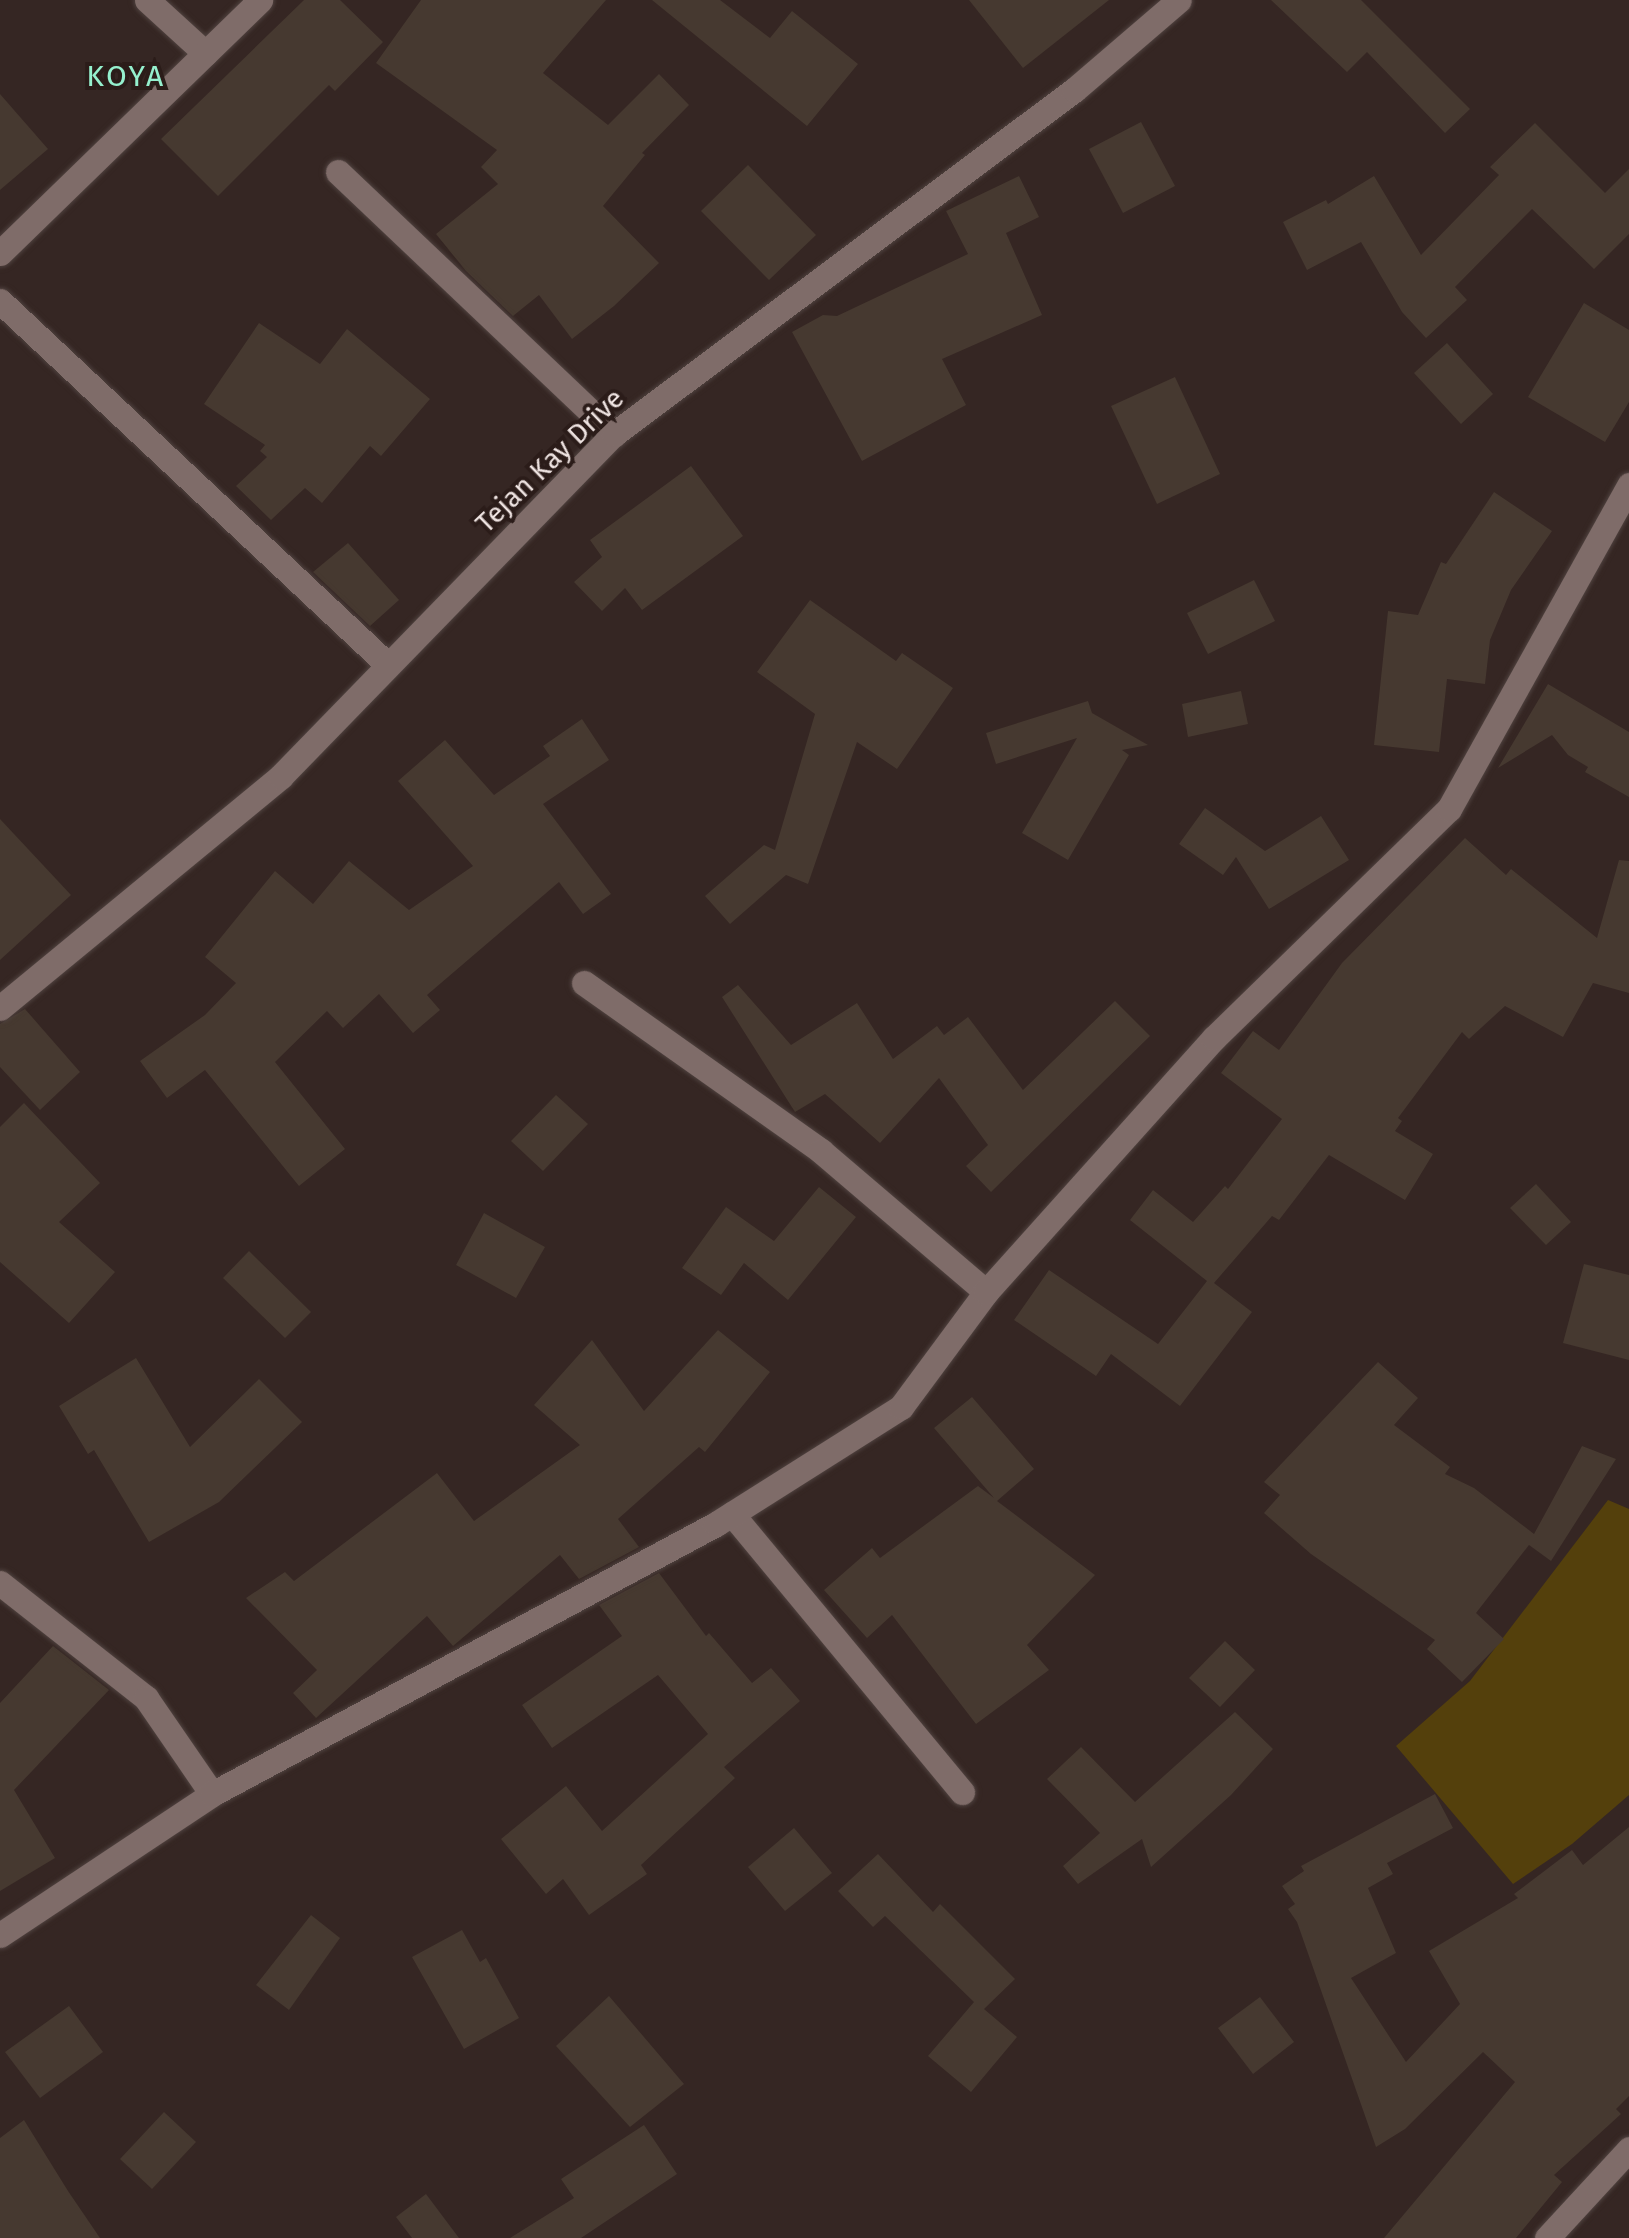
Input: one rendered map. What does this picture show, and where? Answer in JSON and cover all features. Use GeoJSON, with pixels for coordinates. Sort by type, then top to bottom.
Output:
{"type":"FeatureCollection","features":[{"type":"Feature","properties":{"kind":"street"},"geometry":{"type":"LineString","coordinates":[[147,0],[205,52]]}},
{"type":"Feature","properties":{"kind":"street"},"geometry":{"type":"LineString","coordinates":[[0,254],[260,0]]}},
{"type":"Feature","properties":{"kind":"street","name":"Tejan Kay Drive"},"geometry":{"type":"LineString","coordinates":[[0,1008],[280,776],[614,434],[1074,90],[1179,0]]}},
{"type":"Feature","properties":{"kind":"street"},"geometry":{"type":"LineString","coordinates":[[338,172],[614,434]]}},
{"type":"Feature","properties":{"kind":"street"},"geometry":{"type":"LineString","coordinates":[[0,301],[388,665]]}},
{"type":"Feature","properties":{"kind":"street"},"geometry":{"type":"LineString","coordinates":[[0,1936],[212,1794],[732,1514],[901,1407],[986,1292],[1214,1038],[1449,808],[1629,485]]}},
{"type":"Feature","properties":{"kind":"street"},"geometry":{"type":"LineString","coordinates":[[584,984],[822,1151],[986,1292]]}},
{"type":"Feature","properties":{"kind":"street"},"geometry":{"type":"LineString","coordinates":[[732,1514],[962,1792]]}},
{"type":"Feature","properties":{"kind":"street"},"geometry":{"type":"LineString","coordinates":[[0,1582],[146,1698],[212,1794]]}},
{"type":"Feature","properties":{"kind":"street"},"geometry":{"type":"LineString","coordinates":[[1548,2238],[1629,2149]]}},
{"type":"Feature","properties":{"kind":"shaded area"},"geometry":{"type":"Polygon","coordinates":[[[1608,1500],[1629,1509],[1629,1795],[1572,1844],[1513,1884],[1396,1746],[1470,1681],[1608,1500]]]}},
{"type":"Feature","properties":{"kind":"building"},"geometry":{"type":"Polygon","coordinates":[[[304,0],[340,0],[383,42],[335,91],[329,85],[218,196],[161,139],[304,0]]]}},
{"type":"Feature","properties":{"kind":"building"},"geometry":{"type":"Polygon","coordinates":[[[421,0],[606,0],[543,73],[608,125],[659,74],[689,105],[642,153],[645,155],[603,206],[659,263],[572,339],[539,295],[513,316],[466,271],[436,234],[498,184],[481,167],[497,150],[376,63],[421,0]]]}},
{"type":"Feature","properties":{"kind":"building"},"geometry":{"type":"Polygon","coordinates":[[[652,0],[720,0],[770,38],[792,11],[858,64],[807,126],[652,0]]]}},
{"type":"Feature","properties":{"kind":"building"},"geometry":{"type":"Polygon","coordinates":[[[969,0],[1109,0],[1023,68],[969,0]]]}},
{"type":"Feature","properties":{"kind":"building"},"geometry":{"type":"Polygon","coordinates":[[[1271,0],[1361,0],[1470,109],[1445,133],[1367,52],[1347,72],[1271,0]]]}},
{"type":"Feature","properties":{"kind":"building"},"geometry":{"type":"Polygon","coordinates":[[[0,94],[48,149],[0,190],[0,94]]]}},
{"type":"Feature","properties":{"kind":"building"},"geometry":{"type":"Polygon","coordinates":[[[1141,122],[1175,186],[1123,213],[1089,149],[1141,122]]]}},
{"type":"Feature","properties":{"kind":"building"},"geometry":{"type":"Polygon","coordinates":[[[1535,123],[1605,193],[1629,169],[1629,234],[1594,269],[1532,209],[1455,287],[1467,300],[1426,338],[1402,312],[1361,242],[1307,270],[1283,222],[1326,200],[1328,204],[1374,176],[1421,255],[1499,175],[1490,167],[1535,123]]]}},
{"type":"Feature","properties":{"kind":"building"},"geometry":{"type":"Polygon","coordinates":[[[748,165],[816,235],[769,280],[701,211],[748,165]]]}},
{"type":"Feature","properties":{"kind":"building"},"geometry":{"type":"Polygon","coordinates":[[[1019,176],[1039,217],[1006,233],[1042,315],[942,359],[966,405],[862,461],[792,332],[823,315],[837,316],[968,254],[946,211],[1019,176]]]}},
{"type":"Feature","properties":{"kind":"building"},"geometry":{"type":"Polygon","coordinates":[[[1584,303],[1629,330],[1629,402],[1605,442],[1528,397],[1584,303]]]}},
{"type":"Feature","properties":{"kind":"building"},"geometry":{"type":"Polygon","coordinates":[[[259,323],[320,364],[347,329],[430,399],[381,456],[370,446],[322,503],[305,488],[271,520],[236,486],[267,457],[260,451],[265,445],[204,404],[259,323]]]}},
{"type":"Feature","properties":{"kind":"building"},"geometry":{"type":"Polygon","coordinates":[[[1447,343],[1493,394],[1461,424],[1414,373],[1447,343]]]}},
{"type":"Feature","properties":{"kind":"building"},"geometry":{"type":"Polygon","coordinates":[[[1175,377],[1220,474],[1157,504],[1111,406],[1175,377]]]}},
{"type":"Feature","properties":{"kind":"building"},"geometry":{"type":"Polygon","coordinates":[[[691,466],[743,536],[642,610],[625,588],[602,611],[574,582],[602,557],[590,540],[691,466]]]}},
{"type":"Feature","properties":{"kind":"building"},"geometry":{"type":"Polygon","coordinates":[[[1494,492],[1552,531],[1511,590],[1490,640],[1485,684],[1447,679],[1439,752],[1374,745],[1388,611],[1418,615],[1441,562],[1446,564],[1494,492]]]}},
{"type":"Feature","properties":{"kind":"building"},"geometry":{"type":"Polygon","coordinates":[[[348,543],[399,600],[370,626],[313,572],[348,543]]]}},
{"type":"Feature","properties":{"kind":"building"},"geometry":{"type":"Polygon","coordinates":[[[1254,580],[1275,621],[1208,654],[1187,613],[1254,580]]]}},
{"type":"Feature","properties":{"kind":"building"},"geometry":{"type":"Polygon","coordinates":[[[810,600],[896,661],[902,653],[953,688],[897,769],[857,742],[808,884],[786,875],[730,924],[705,896],[764,845],[775,850],[815,714],[757,672],[810,600]]]}},
{"type":"Feature","properties":{"kind":"building"},"geometry":{"type":"Polygon","coordinates":[[[1548,684],[1629,732],[1629,797],[1585,772],[1588,767],[1568,755],[1552,735],[1498,768],[1548,684]]]}},
{"type":"Feature","properties":{"kind":"building"},"geometry":{"type":"Polygon","coordinates":[[[1241,691],[1248,724],[1188,737],[1182,704],[1241,691]]]}},
{"type":"Feature","properties":{"kind":"building"},"geometry":{"type":"Polygon","coordinates":[[[1088,701],[1092,713],[1148,745],[1122,750],[1129,755],[1068,860],[1022,833],[1077,738],[996,764],[986,733],[1088,701]]]}},
{"type":"Feature","properties":{"kind":"building"},"geometry":{"type":"Polygon","coordinates":[[[582,719],[609,760],[543,804],[611,894],[583,914],[559,882],[427,995],[440,1010],[413,1033],[379,994],[343,1028],[327,1011],[275,1062],[345,1149],[299,1186],[205,1070],[167,1098],[140,1061],[205,1015],[236,983],[205,957],[275,871],[313,904],[349,861],[409,910],[473,866],[398,781],[445,740],[494,795],[550,756],[543,746],[582,719]]]}},
{"type":"Feature","properties":{"kind":"building"},"geometry":{"type":"Polygon","coordinates":[[[1205,808],[1265,851],[1321,816],[1349,860],[1269,909],[1236,857],[1223,875],[1179,844],[1205,808]]]}},
{"type":"Feature","properties":{"kind":"building"},"geometry":{"type":"Polygon","coordinates":[[[0,819],[71,895],[0,960],[0,819]]]}},
{"type":"Feature","properties":{"kind":"building"},"geometry":{"type":"Polygon","coordinates":[[[1465,838],[1506,875],[1511,869],[1597,938],[1619,860],[1629,861],[1629,993],[1593,983],[1563,1037],[1505,1006],[1469,1039],[1462,1032],[1398,1118],[1402,1121],[1395,1131],[1433,1154],[1405,1200],[1329,1155],[1279,1220],[1272,1216],[1214,1283],[1252,1312],[1180,1406],[1111,1354],[1096,1376],[1014,1320],[1049,1270],[1158,1344],[1207,1281],[1130,1220],[1153,1190],[1193,1222],[1225,1186],[1228,1189],[1282,1119],[1221,1073],[1253,1031],[1279,1050],[1342,963],[1465,838]]]}},
{"type":"Feature","properties":{"kind":"building"},"geometry":{"type":"Polygon","coordinates":[[[738,985],[791,1045],[857,1003],[893,1059],[937,1026],[944,1035],[968,1017],[1023,1090],[1115,1001],[1150,1036],[991,1192],[966,1166],[988,1145],[939,1078],[880,1143],[825,1094],[795,1112],[722,997],[738,985]]]}},
{"type":"Feature","properties":{"kind":"building"},"geometry":{"type":"Polygon","coordinates":[[[25,1009],[80,1072],[40,1110],[0,1067],[0,1024],[25,1009]]]}},
{"type":"Feature","properties":{"kind":"building"},"geometry":{"type":"Polygon","coordinates":[[[556,1095],[588,1124],[543,1171],[511,1141],[556,1095]]]}},
{"type":"Feature","properties":{"kind":"building"},"geometry":{"type":"Polygon","coordinates":[[[24,1103],[100,1183],[59,1222],[115,1272],[69,1323],[0,1262],[0,1127],[24,1103]]]}},
{"type":"Feature","properties":{"kind":"building"},"geometry":{"type":"Polygon","coordinates":[[[1536,1184],[1571,1222],[1546,1245],[1510,1208],[1536,1184]]]}},
{"type":"Feature","properties":{"kind":"building"},"geometry":{"type":"Polygon","coordinates":[[[819,1187],[856,1217],[788,1300],[744,1263],[721,1295],[682,1268],[726,1207],[774,1241],[819,1187]]]}},
{"type":"Feature","properties":{"kind":"building"},"geometry":{"type":"Polygon","coordinates":[[[484,1213],[545,1247],[516,1298],[456,1265],[484,1213]]]}},
{"type":"Feature","properties":{"kind":"building"},"geometry":{"type":"Polygon","coordinates":[[[249,1251],[311,1312],[285,1338],[223,1278],[249,1251]]]}},
{"type":"Feature","properties":{"kind":"building"},"geometry":{"type":"Polygon","coordinates":[[[1584,1264],[1629,1275],[1629,1360],[1563,1343],[1584,1264]]]}},
{"type":"Feature","properties":{"kind":"building"},"geometry":{"type":"Polygon","coordinates":[[[718,1330],[770,1372],[705,1452],[699,1447],[618,1519],[639,1547],[579,1579],[560,1555],[453,1646],[427,1616],[316,1718],[293,1693],[317,1670],[246,1598],[285,1572],[294,1581],[437,1473],[474,1521],[580,1445],[534,1405],[592,1340],[644,1411],[718,1330]]]}},
{"type":"Feature","properties":{"kind":"building"},"geometry":{"type":"Polygon","coordinates":[[[136,1358],[190,1447],[259,1379],[302,1422],[219,1502],[149,1542],[94,1450],[88,1454],[59,1406],[136,1358]]]}},
{"type":"Feature","properties":{"kind":"building"},"geometry":{"type":"Polygon","coordinates":[[[1378,1362],[1418,1398],[1394,1425],[1450,1467],[1445,1474],[1474,1488],[1534,1534],[1582,1446],[1616,1459],[1551,1561],[1529,1545],[1476,1613],[1504,1639],[1462,1682],[1427,1649],[1435,1640],[1311,1554],[1264,1513],[1280,1495],[1264,1482],[1378,1362]]]}},
{"type":"Feature","properties":{"kind":"building"},"geometry":{"type":"Polygon","coordinates":[[[972,1397],[1034,1469],[997,1501],[1095,1575],[1027,1645],[1049,1670],[976,1724],[892,1615],[867,1638],[824,1590],[872,1548],[880,1558],[978,1486],[994,1498],[934,1428],[972,1397]]]}},
{"type":"Feature","properties":{"kind":"building"},"geometry":{"type":"Polygon","coordinates":[[[659,1573],[706,1636],[709,1633],[752,1683],[771,1668],[800,1701],[724,1767],[735,1778],[641,1865],[647,1874],[589,1915],[563,1879],[546,1894],[501,1839],[566,1786],[602,1831],[708,1734],[658,1675],[552,1748],[522,1705],[622,1636],[599,1605],[659,1573]]]}},
{"type":"Feature","properties":{"kind":"building"},"geometry":{"type":"Polygon","coordinates":[[[1225,1641],[1255,1670],[1220,1707],[1189,1678],[1225,1641]]]}},
{"type":"Feature","properties":{"kind":"building"},"geometry":{"type":"Polygon","coordinates":[[[53,1646],[109,1690],[14,1790],[55,1858],[0,1891],[0,1703],[53,1646]]]}},
{"type":"Feature","properties":{"kind":"building"},"geometry":{"type":"Polygon","coordinates":[[[1235,1712],[1273,1749],[1231,1795],[1151,1867],[1142,1839],[1078,1884],[1063,1866],[1100,1833],[1047,1779],[1081,1747],[1135,1802],[1235,1712]]]}},
{"type":"Feature","properties":{"kind":"building"},"geometry":{"type":"Polygon","coordinates":[[[1435,1794],[1453,1828],[1387,1863],[1393,1874],[1368,1888],[1396,1953],[1351,1978],[1406,2062],[1460,2004],[1429,1951],[1518,1898],[1514,1894],[1572,1850],[1583,1865],[1629,1827],[1629,2096],[1616,2109],[1621,2114],[1554,2175],[1562,2182],[1516,2238],[1384,2238],[1515,2082],[1483,2052],[1405,2129],[1376,2147],[1297,1922],[1288,1909],[1295,1904],[1282,1886],[1304,1871],[1301,1866],[1435,1794]]]}},
{"type":"Feature","properties":{"kind":"building"},"geometry":{"type":"Polygon","coordinates":[[[794,1828],[832,1873],[785,1911],[748,1867],[794,1828]]]}},
{"type":"Feature","properties":{"kind":"building"},"geometry":{"type":"Polygon","coordinates":[[[878,1854],[933,1912],[940,1904],[1015,1979],[984,2009],[1017,2037],[971,2092],[928,2056],[974,2002],[885,1916],[873,1927],[838,1891],[878,1854]]]}},
{"type":"Feature","properties":{"kind":"building"},"geometry":{"type":"Polygon","coordinates":[[[311,1915],[340,1938],[289,2010],[256,1985],[311,1915]]]}},
{"type":"Feature","properties":{"kind":"building"},"geometry":{"type":"Polygon","coordinates":[[[462,1930],[480,1962],[486,1958],[519,2018],[464,2049],[412,1957],[462,1930]]]}},
{"type":"Feature","properties":{"kind":"building"},"geometry":{"type":"Polygon","coordinates":[[[609,1996],[684,2084],[630,2127],[556,2046],[609,1996]]]}},
{"type":"Feature","properties":{"kind":"building"},"geometry":{"type":"Polygon","coordinates":[[[1260,1997],[1294,2042],[1253,2074],[1218,2028],[1260,1997]]]}},
{"type":"Feature","properties":{"kind":"building"},"geometry":{"type":"Polygon","coordinates":[[[69,2006],[103,2052],[40,2098],[5,2052],[69,2006]]]}},
{"type":"Feature","properties":{"kind":"building"},"geometry":{"type":"Polygon","coordinates":[[[164,2112],[196,2142],[152,2189],[120,2159],[164,2112]]]}},
{"type":"Feature","properties":{"kind":"building"},"geometry":{"type":"Polygon","coordinates":[[[24,2120],[100,2238],[0,2238],[0,2138],[24,2120]]]}},
{"type":"Feature","properties":{"kind":"building"},"geometry":{"type":"Polygon","coordinates":[[[644,2125],[677,2174],[581,2238],[510,2238],[574,2198],[561,2179],[644,2125]]]}},
{"type":"Feature","properties":{"kind":"building"},"geometry":{"type":"Polygon","coordinates":[[[426,2194],[459,2238],[412,2238],[396,2217],[426,2194]]]}},
{"type":"Feature","properties":{"kind":"district","name":"KOYA"},"geometry":{"type":"Point","coordinates":[126,76]}}]}
